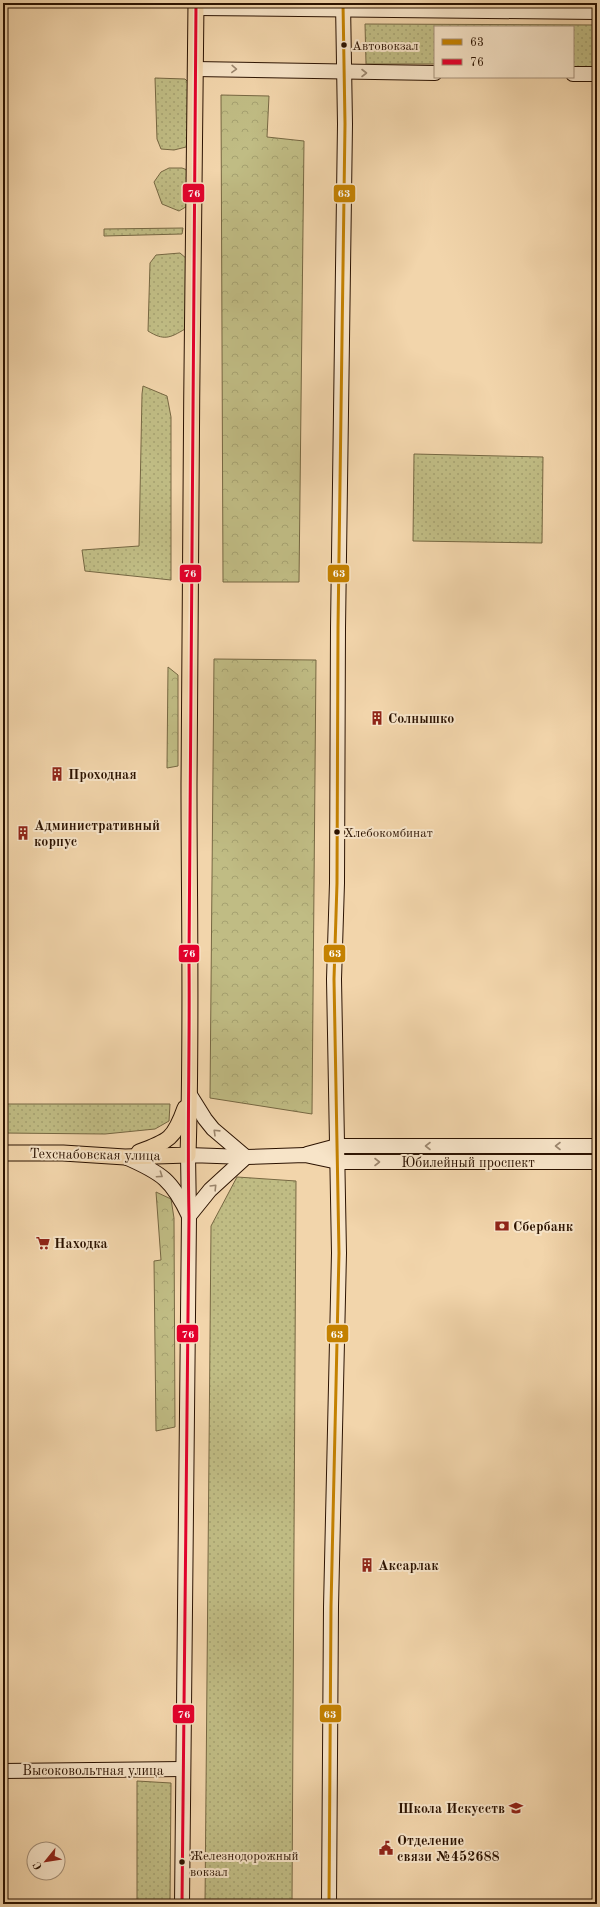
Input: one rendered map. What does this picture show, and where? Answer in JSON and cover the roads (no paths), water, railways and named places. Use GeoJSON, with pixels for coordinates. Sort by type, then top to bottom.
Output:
{"type":"FeatureCollection","features":[{"type":"Feature","properties":{"kind":"main road"},"geometry":{"type":"LineString","coordinates":[[182,1904],[189,1216],[188,1155],[190,1095],[189,784],[191,356],[196,6],[597,12]]}},
{"type":"Feature","properties":{"kind":"main road"},"geometry":{"type":"LineString","coordinates":[[329,1904],[331,1607],[339,1253],[334,979],[338,883],[344,72],[343,7]]}},
{"type":"Feature","properties":{"kind":"main road"},"geometry":{"type":"LineString","coordinates":[[195,68],[434,73]]}},
{"type":"Feature","properties":{"kind":"main road"},"geometry":{"type":"LineString","coordinates":[[574,74],[597,74]]}},
{"type":"Feature","properties":{"kind":"main road"},"geometry":{"type":"LineString","coordinates":[[190,1095],[213,1129],[246,1156]]}},
{"type":"Feature","properties":{"kind":"main road"},"geometry":{"type":"LineString","coordinates":[[125,1157],[159,1145],[171,1138],[179,1126],[190,1095]]}},
{"type":"Feature","properties":{"kind":"main road"},"geometry":{"type":"LineString","coordinates":[[188,1155],[305,1155],[337,1146],[597,1146]]}},
{"type":"Feature","properties":{"kind":"main road","name":"Техснабовская улица"},"geometry":{"type":"LineString","coordinates":[[3,1153],[63,1153],[125,1157],[188,1155]]}},
{"type":"Feature","properties":{"kind":"main road","name":"Юбилейный проспект"},"geometry":{"type":"LineString","coordinates":[[305,1155],[338,1162],[597,1162]]}},
{"type":"Feature","properties":{"kind":"main road"},"geometry":{"type":"LineString","coordinates":[[189,1216],[210,1190],[246,1156]]}},
{"type":"Feature","properties":{"kind":"main road"},"geometry":{"type":"LineString","coordinates":[[125,1157],[150,1168],[167,1180],[179,1195],[189,1216]]}},
{"type":"Feature","properties":{"kind":"main road","name":"Высоковольтная улица"},"geometry":{"type":"LineString","coordinates":[[3,1770],[183,1769]]}},
{"type":"Feature","properties":{"kind":"place","name":"Автовокзал"},"geometry":{"type":"Point","coordinates":[344,45]}},
{"type":"Feature","properties":{"kind":"place","name":"Солнышко"},"geometry":{"type":"Point","coordinates":[377,718]}},
{"type":"Feature","properties":{"kind":"place","name":"Проходная"},"geometry":{"type":"Point","coordinates":[57,774]}},
{"type":"Feature","properties":{"kind":"place","name":"Хлебокомбинат"},"geometry":{"type":"Point","coordinates":[337,832]}},
{"type":"Feature","properties":{"kind":"place","name":"Административный корпус"},"geometry":{"type":"Point","coordinates":[23,833]}},
{"type":"Feature","properties":{"kind":"place","name":"Сбербанк"},"geometry":{"type":"Point","coordinates":[502,1226]}},
{"type":"Feature","properties":{"kind":"place","name":"Находка"},"geometry":{"type":"Point","coordinates":[43,1243]}},
{"type":"Feature","properties":{"kind":"place","name":"Аксарлак"},"geometry":{"type":"Point","coordinates":[367,1565]}},
{"type":"Feature","properties":{"kind":"place","name":"Школа Искусств"},"geometry":{"type":"Point","coordinates":[516,1808]}},
{"type":"Feature","properties":{"kind":"place","name":"Отделение связи №452688"},"geometry":{"type":"Point","coordinates":[386,1848]}},
{"type":"Feature","properties":{"kind":"place","name":"Железнодорожный вокзал"},"geometry":{"type":"Point","coordinates":[182,1862]}}]}
